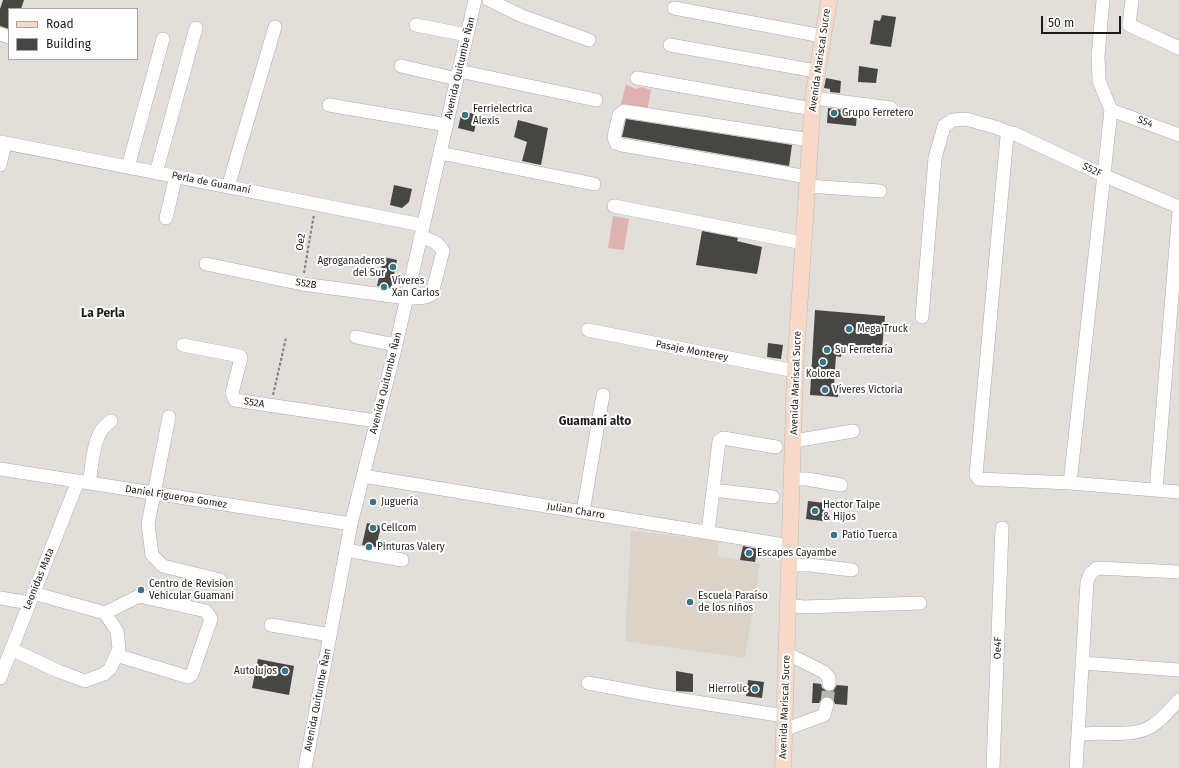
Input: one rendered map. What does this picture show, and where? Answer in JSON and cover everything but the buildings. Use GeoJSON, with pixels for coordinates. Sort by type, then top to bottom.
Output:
{"type":"FeatureCollection","features":[{"type":"Feature","properties":{"kind":"main road","name":"Avenida Mariscal Sucre"},"geometry":{"type":"LineString","coordinates":[[783,768],[795,371],[816,71],[829,0]]}},
{"type":"Feature","properties":{"kind":"street","name":"Avenida Quitumbe Ñan"},"geometry":{"type":"LineString","coordinates":[[304,768],[351,524],[396,345],[475,0]]}},
{"type":"Feature","properties":{"kind":"street"},"geometry":{"type":"LineString","coordinates":[[489,0],[522,16],[589,40]]}},
{"type":"Feature","properties":{"kind":"street"},"geometry":{"type":"LineString","coordinates":[[1070,483],[1105,176],[1111,110],[1100,81],[1098,56],[1103,0]]}},
{"type":"Feature","properties":{"kind":"street"},"geometry":{"type":"LineString","coordinates":[[1132,0],[1129,26],[1179,48]]}},
{"type":"Feature","properties":{"kind":"street"},"geometry":{"type":"LineString","coordinates":[[674,8],[822,36]]}},
{"type":"Feature","properties":{"kind":"street"},"geometry":{"type":"LineString","coordinates":[[416,24],[467,35]]}},
{"type":"Feature","properties":{"kind":"street"},"geometry":{"type":"LineString","coordinates":[[228,187],[275,27]]}},
{"type":"Feature","properties":{"kind":"street"},"geometry":{"type":"LineString","coordinates":[[156,173],[196,28]]}},
{"type":"Feature","properties":{"kind":"street"},"geometry":{"type":"LineString","coordinates":[[128,167],[163,39]]}},
{"type":"Feature","properties":{"kind":"street"},"geometry":{"type":"LineString","coordinates":[[670,45],[816,71]]}},
{"type":"Feature","properties":{"kind":"street"},"geometry":{"type":"LineString","coordinates":[[401,66],[596,100]]}},
{"type":"Feature","properties":{"kind":"street"},"geometry":{"type":"LineString","coordinates":[[637,78],[813,104],[891,108]]}},
{"type":"Feature","properties":{"kind":"street"},"geometry":{"type":"LineString","coordinates":[[329,105],[447,125]]}},
{"type":"Feature","properties":{"kind":"street","name":"S54"},"geometry":{"type":"LineString","coordinates":[[1111,110],[1179,135]]}},
{"type":"Feature","properties":{"kind":"street"},"geometry":{"type":"LineString","coordinates":[[810,140],[624,111],[619,115],[614,137],[616,143],[622,145],[808,182],[880,191]]}},
{"type":"Feature","properties":{"kind":"street","name":"S52F"},"geometry":{"type":"LineString","coordinates":[[922,316],[935,158],[944,126],[952,120],[966,119],[998,128],[1008,135],[1013,133],[1105,176],[1179,207]]}},
{"type":"Feature","properties":{"kind":"street"},"geometry":{"type":"LineString","coordinates":[[1008,135],[976,475],[980,479],[1070,483],[1179,492]]}},
{"type":"Feature","properties":{"kind":"street"},"geometry":{"type":"LineString","coordinates":[[0,165],[2,142]]}},
{"type":"Feature","properties":{"kind":"street","name":"Perla de Guamaní"},"geometry":{"type":"LineString","coordinates":[[2,142],[316,203],[421,231]]}},
{"type":"Feature","properties":{"kind":"street"},"geometry":{"type":"LineString","coordinates":[[440,153],[594,184]]}},
{"type":"Feature","properties":{"kind":"street"},"geometry":{"type":"LineString","coordinates":[[166,218],[176,176]]}},
{"type":"Feature","properties":{"kind":"street"},"geometry":{"type":"LineString","coordinates":[[614,206],[803,243]]}},
{"type":"Feature","properties":{"kind":"street"},"geometry":{"type":"LineString","coordinates":[[1156,490],[1179,210]]}},
{"type":"Feature","properties":{"kind":"street","name":"S52B"},"geometry":{"type":"LineString","coordinates":[[206,264],[302,284],[407,298],[428,297],[432,294],[443,256],[443,251],[439,244],[421,231]]}},
{"type":"Feature","properties":{"kind":"street","name":"Pasaje Monterey"},"geometry":{"type":"LineString","coordinates":[[588,330],[795,371]]}},
{"type":"Feature","properties":{"kind":"street"},"geometry":{"type":"LineString","coordinates":[[356,337],[396,345]]}},
{"type":"Feature","properties":{"kind":"street","name":"S52A"},"geometry":{"type":"LineString","coordinates":[[183,345],[240,356],[241,358],[232,397],[235,400],[376,422]]}},
{"type":"Feature","properties":{"kind":"street"},"geometry":{"type":"LineString","coordinates":[[583,512],[604,395]]}},
{"type":"Feature","properties":{"kind":"street"},"geometry":{"type":"LineString","coordinates":[[169,417],[148,524],[152,556],[163,566],[220,580]]}},
{"type":"Feature","properties":{"kind":"street","name":"Leonidas Mata"},"geometry":{"type":"LineString","coordinates":[[1,674],[31,598],[83,482],[96,443],[104,425],[112,421]]}},
{"type":"Feature","properties":{"kind":"street"},"geometry":{"type":"LineString","coordinates":[[794,441],[853,431]]}},
{"type":"Feature","properties":{"kind":"street"},"geometry":{"type":"LineString","coordinates":[[708,532],[719,441],[722,438],[776,447]]}},
{"type":"Feature","properties":{"kind":"street","name":"Daniel Figueroa Gomez"},"geometry":{"type":"LineString","coordinates":[[0,469],[351,524]]}},
{"type":"Feature","properties":{"kind":"street","name":"Julian Charro"},"geometry":{"type":"LineString","coordinates":[[363,476],[790,546]]}},
{"type":"Feature","properties":{"kind":"street"},"geometry":{"type":"LineString","coordinates":[[792,479],[806,479],[841,485]]}},
{"type":"Feature","properties":{"kind":"street"},"geometry":{"type":"LineString","coordinates":[[713,490],[773,497]]}},
{"type":"Feature","properties":{"kind":"street","name":"Oe4F"},"geometry":{"type":"LineString","coordinates":[[993,768],[1002,528]]}},
{"type":"Feature","properties":{"kind":"street"},"geometry":{"type":"LineString","coordinates":[[346,550],[402,560]]}},
{"type":"Feature","properties":{"kind":"street"},"geometry":{"type":"LineString","coordinates":[[789,565],[809,565],[852,570]]}},
{"type":"Feature","properties":{"kind":"street"},"geometry":{"type":"LineString","coordinates":[[1076,768],[1087,582],[1090,574],[1097,568],[1179,572]]}},
{"type":"Feature","properties":{"kind":"street"},"geometry":{"type":"LineString","coordinates":[[0,598],[31,598],[104,613],[139,596],[206,611],[211,619],[192,674],[188,677],[116,655]]}},
{"type":"Feature","properties":{"kind":"street"},"geometry":{"type":"LineString","coordinates":[[788,605],[803,607],[920,603]]}},
{"type":"Feature","properties":{"kind":"street"},"geometry":{"type":"LineString","coordinates":[[11,649],[58,671],[85,680],[104,674],[110,669],[119,649],[117,630],[104,613]]}},
{"type":"Feature","properties":{"kind":"street"},"geometry":{"type":"LineString","coordinates":[[272,625],[330,635]]}},
{"type":"Feature","properties":{"kind":"street"},"geometry":{"type":"LineString","coordinates":[[786,653],[824,672],[829,678],[828,684]]}},
{"type":"Feature","properties":{"kind":"street"},"geometry":{"type":"LineString","coordinates":[[1082,663],[1179,670]]}},
{"type":"Feature","properties":{"kind":"street"},"geometry":{"type":"LineString","coordinates":[[588,682],[784,723],[824,715],[827,704]]}},
{"type":"Feature","properties":{"kind":"street"},"geometry":{"type":"LineString","coordinates":[[1078,735],[1089,733],[1130,733],[1152,726],[1179,700]]}},
{"type":"Feature","properties":{"kind":"path","name":"Oe2"},"geometry":{"type":"LineString","coordinates":[[302,284],[316,203]]}},
{"type":"Feature","properties":{"kind":"path"},"geometry":{"type":"LineString","coordinates":[[270,406],[286,338]]}},
{"type":"Feature","properties":{"kind":"shaded area"},"geometry":{"type":"Polygon","coordinates":[[[626,84],[635,89],[642,87],[651,90],[647,112],[620,108],[626,84]]]}},
{"type":"Feature","properties":{"kind":"shaded area"},"geometry":{"type":"Polygon","coordinates":[[[613,216],[629,219],[624,250],[608,248],[613,216]]]}},
{"type":"Feature","properties":{"kind":"shaded area","name":"Escuela Paraíso de los niños"},"geometry":{"type":"Polygon","coordinates":[[[631,531],[718,541],[718,556],[760,564],[745,658],[625,641],[631,531]]]}},
{"type":"Feature","properties":{"kind":"tunnel"},"geometry":{"type":"LineString","coordinates":[[827,704],[829,684]]}},
{"type":"Feature","properties":{"kind":"place","name":"Grupo Ferretero"},"geometry":{"type":"Point","coordinates":[834,113]}},
{"type":"Feature","properties":{"kind":"place","name":"Ferrielectrica Alexis"},"geometry":{"type":"Point","coordinates":[465,115]}},
{"type":"Feature","properties":{"kind":"place","name":"Agroganaderos del Sur"},"geometry":{"type":"Point","coordinates":[393,267]}},
{"type":"Feature","properties":{"kind":"place","name":"Víveres Xan Carlos"},"geometry":{"type":"Point","coordinates":[384,287]}},
{"type":"Feature","properties":{"kind":"place","name":"Mega Truck"},"geometry":{"type":"Point","coordinates":[849,329]}},
{"type":"Feature","properties":{"kind":"place","name":"Su Ferretería"},"geometry":{"type":"Point","coordinates":[827,350]}},
{"type":"Feature","properties":{"kind":"place","name":"Kolorea"},"geometry":{"type":"Point","coordinates":[823,362]}},
{"type":"Feature","properties":{"kind":"place","name":"Víveres Victoria"},"geometry":{"type":"Point","coordinates":[825,390]}},
{"type":"Feature","properties":{"kind":"place","name":"Juguería"},"geometry":{"type":"Point","coordinates":[373,502]}},
{"type":"Feature","properties":{"kind":"place","name":"Hector Taipe & Hijos"},"geometry":{"type":"Point","coordinates":[815,511]}},
{"type":"Feature","properties":{"kind":"place","name":"Cellcom"},"geometry":{"type":"Point","coordinates":[373,528]}},
{"type":"Feature","properties":{"kind":"place","name":"Patio Tuerca"},"geometry":{"type":"Point","coordinates":[834,535]}},
{"type":"Feature","properties":{"kind":"place","name":"Pinturas Valery"},"geometry":{"type":"Point","coordinates":[369,547]}},
{"type":"Feature","properties":{"kind":"place","name":"Escapes Cayambe"},"geometry":{"type":"Point","coordinates":[749,553]}},
{"type":"Feature","properties":{"kind":"place","name":"Centro de Revision Vehicular Guamani"},"geometry":{"type":"Point","coordinates":[141,590]}},
{"type":"Feature","properties":{"kind":"place","name":"Escuela Paraíso de los niños"},"geometry":{"type":"Point","coordinates":[690,602]}},
{"type":"Feature","properties":{"kind":"place","name":"Autolujos"},"geometry":{"type":"Point","coordinates":[285,671]}},
{"type":"Feature","properties":{"kind":"place","name":"Hierrolic"},"geometry":{"type":"Point","coordinates":[755,689]}},
{"type":"Feature","properties":{"kind":"district","name":"La Perla"},"geometry":{"type":"Point","coordinates":[103,314]}},
{"type":"Feature","properties":{"kind":"district","name":"Guamaní alto"},"geometry":{"type":"Point","coordinates":[595,422]}}]}
